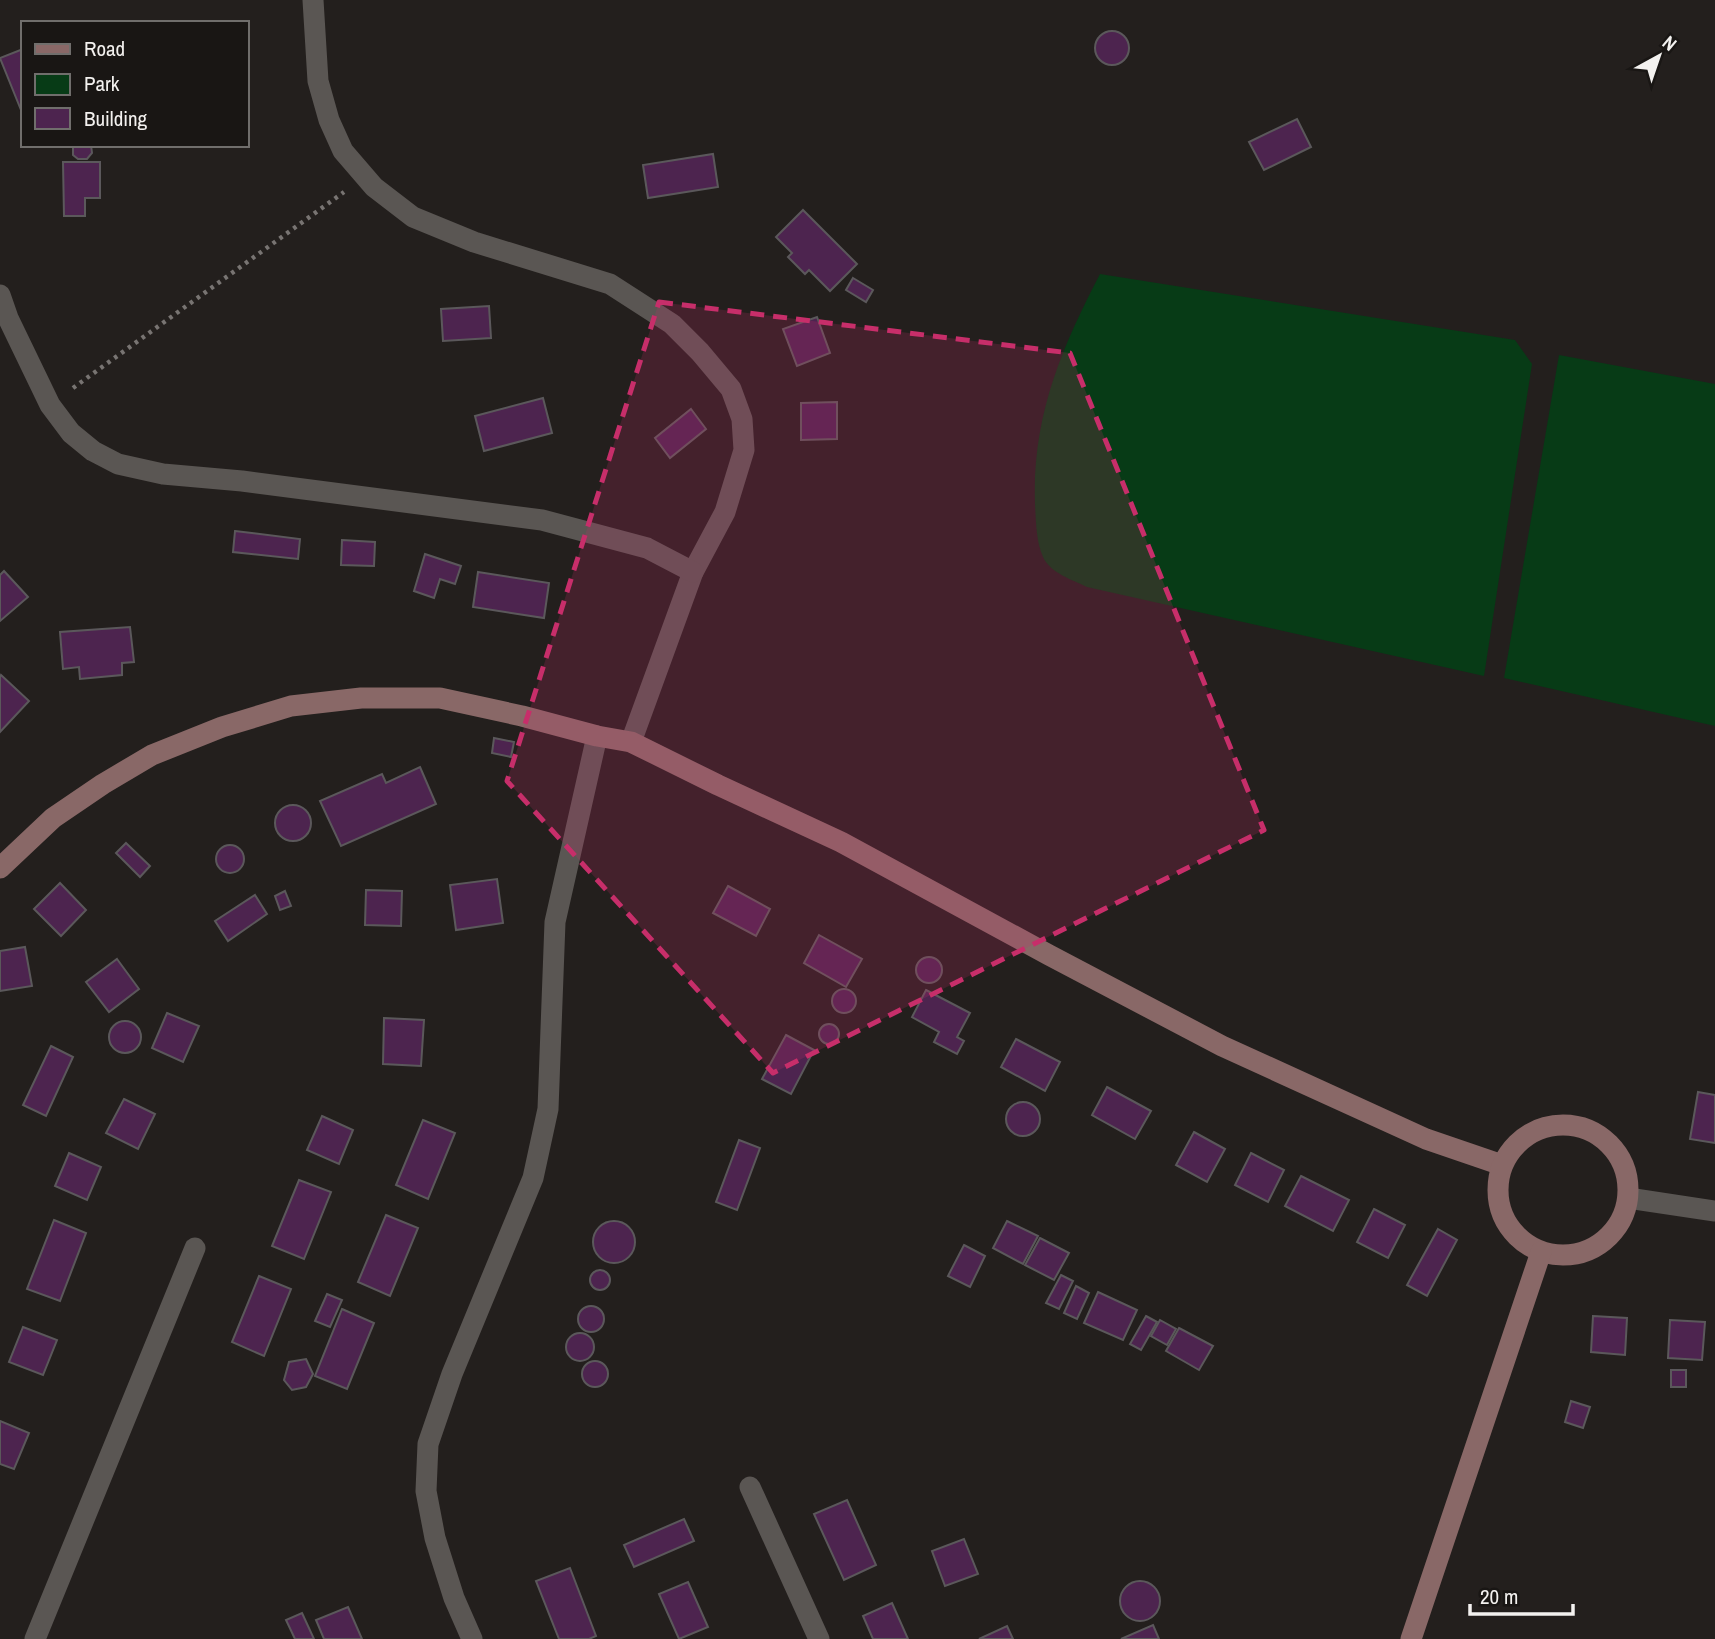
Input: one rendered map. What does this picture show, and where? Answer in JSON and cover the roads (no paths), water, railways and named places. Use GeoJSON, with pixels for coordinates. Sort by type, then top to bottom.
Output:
{"type":"FeatureCollection","features":[{"type":"Feature","properties":{"kind":"street"},"geometry":{"type":"LineString","coordinates":[[313,0],[318,81],[329,121],[343,151],[374,187],[413,218],[474,242],[610,284],[672,324],[731,389],[742,419],[744,450],[725,512],[693,572],[631,743]]}},
{"type":"Feature","properties":{"kind":"street"},"geometry":{"type":"LineString","coordinates":[[0,295],[8,318],[50,405],[71,433],[93,451],[118,464],[163,474],[242,481],[542,520],[647,548],[693,572]]}},
{"type":"Feature","properties":{"kind":"street"},"geometry":{"type":"LineString","coordinates":[[0,869],[53,818],[103,784],[152,755],[222,727],[291,706],[361,698],[440,698],[631,743],[841,842],[1222,1046],[1426,1139],[1502,1165]]}},
{"type":"Feature","properties":{"kind":"street"},"geometry":{"type":"LineString","coordinates":[[472,1639],[454,1598],[435,1538],[426,1491],[428,1444],[452,1374],[533,1178],[548,1109],[555,922],[597,736]]}},
{"type":"Feature","properties":{"kind":"street"},"geometry":{"type":"LineString","coordinates":[[1579,1126],[1597,1134],[1611,1146],[1622,1161],[1628,1179],[1628,1198],[1622,1220],[1607,1239],[1587,1251],[1564,1256],[1541,1252],[1522,1242],[1508,1226],[1499,1207],[1497,1186],[1502,1165],[1512,1149],[1525,1136],[1542,1128],[1579,1126]]}},
{"type":"Feature","properties":{"kind":"street"},"geometry":{"type":"LineString","coordinates":[[1628,1198],[1715,1211]]}},
{"type":"Feature","properties":{"kind":"street"},"geometry":{"type":"LineString","coordinates":[[36,1639],[195,1248]]}},
{"type":"Feature","properties":{"kind":"street"},"geometry":{"type":"LineString","coordinates":[[1411,1639],[1541,1252]]}},
{"type":"Feature","properties":{"kind":"street"},"geometry":{"type":"LineString","coordinates":[[750,1487],[820,1639]]}}]}
